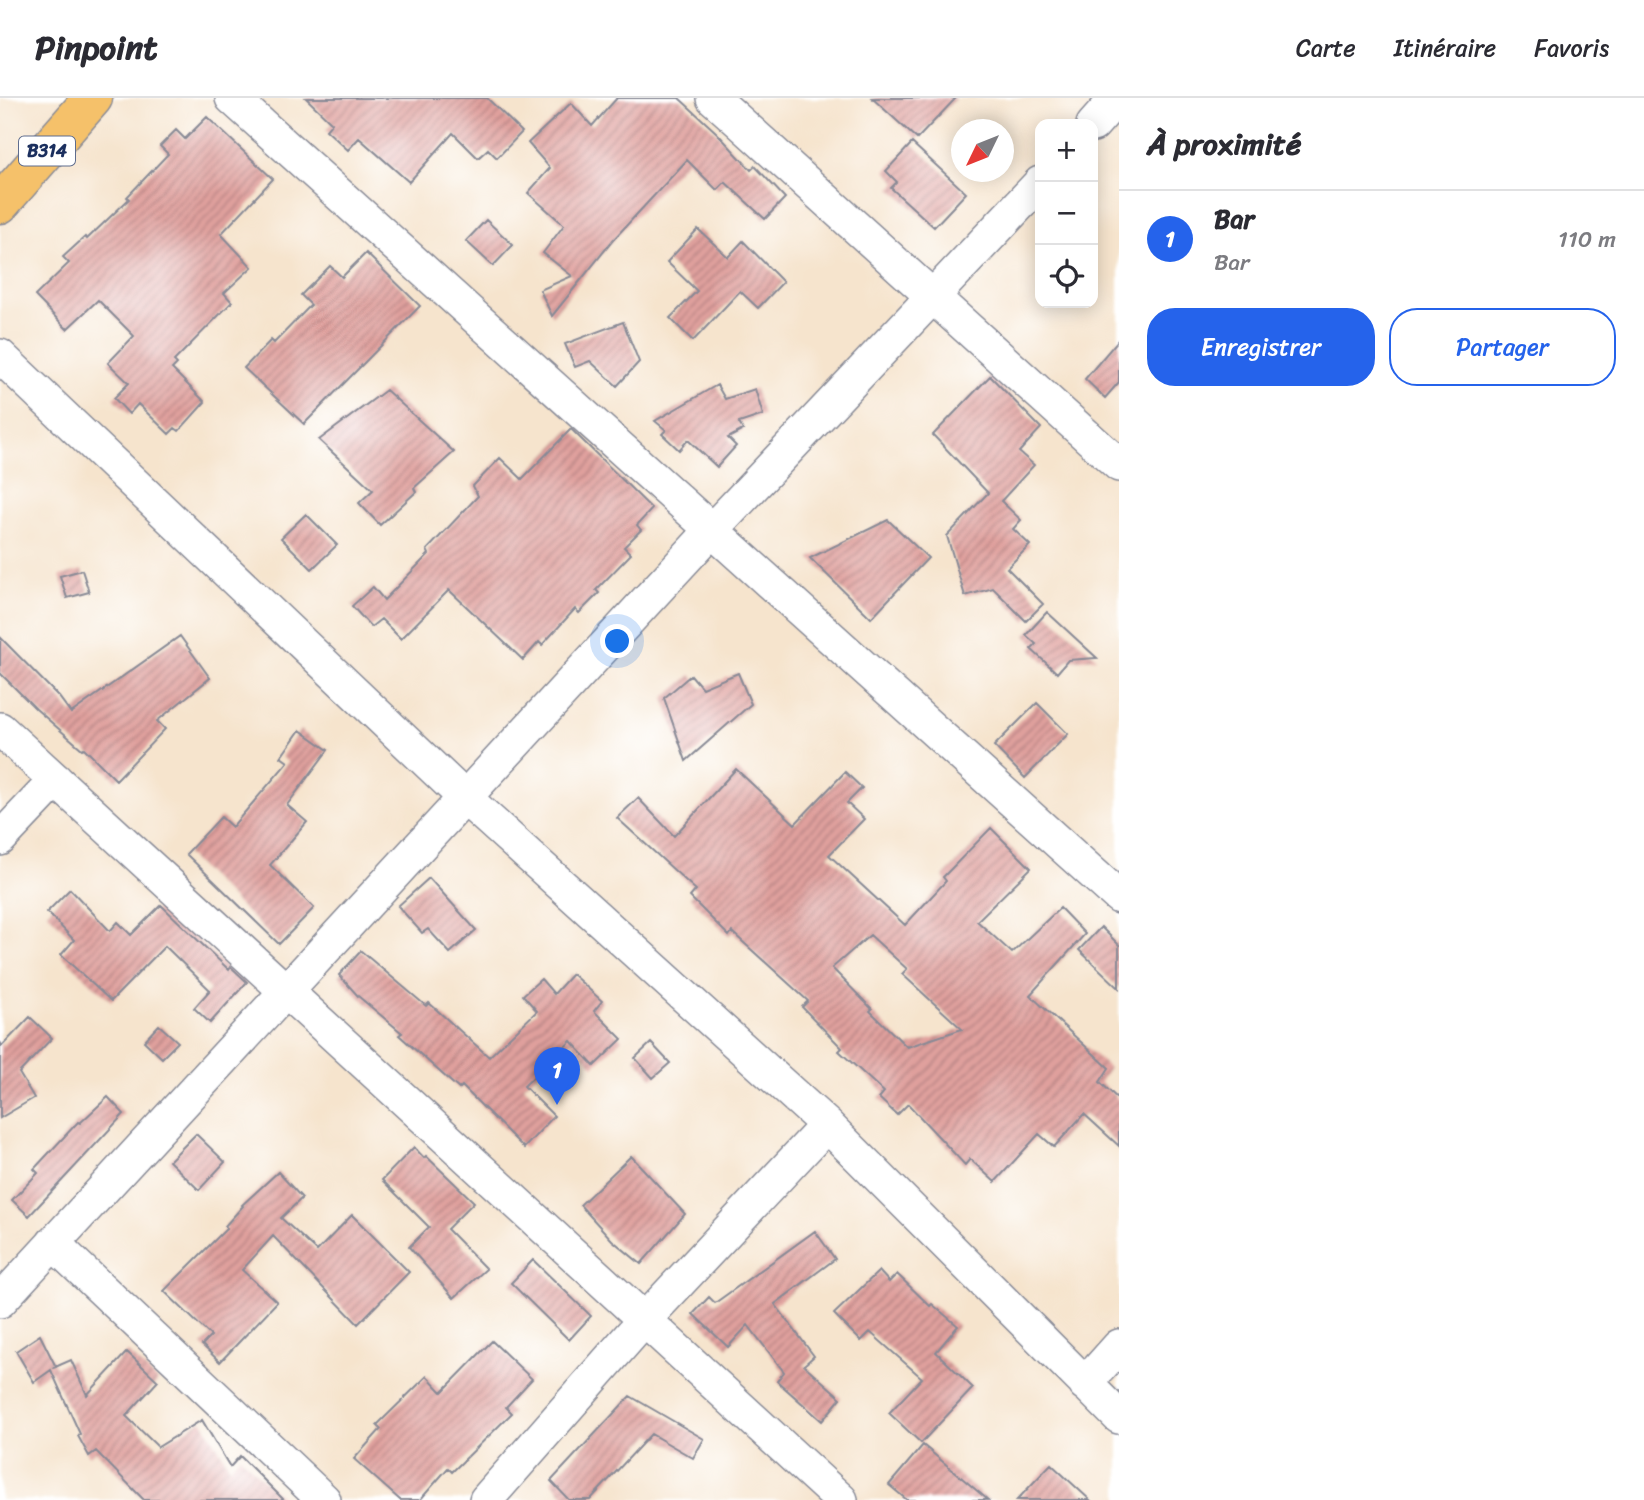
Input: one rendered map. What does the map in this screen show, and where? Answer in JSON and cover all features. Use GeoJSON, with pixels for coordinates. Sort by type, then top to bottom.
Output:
{"type":"FeatureCollection","features":[{"type":"Feature","properties":{"kind":"main road","name":"B314"},"geometry":{"type":"LineString","coordinates":[[0,204],[93,98]]}},
{"type":"Feature","properties":{"kind":"street"},"geometry":{"type":"LineString","coordinates":[[232,98],[1119,897]]}},
{"type":"Feature","properties":{"kind":"street"},"geometry":{"type":"LineString","coordinates":[[713,98],[1119,465]]}},
{"type":"Feature","properties":{"kind":"street"},"geometry":{"type":"LineString","coordinates":[[1098,119],[1117,98]]}},
{"type":"Feature","properties":{"kind":"street"},"geometry":{"type":"LineString","coordinates":[[0,1301],[711,531],[1035,188]]}},
{"type":"Feature","properties":{"kind":"street"},"geometry":{"type":"LineString","coordinates":[[0,356],[464,797],[827,1125],[1119,1417]]}},
{"type":"Feature","properties":{"kind":"street"},"geometry":{"type":"LineString","coordinates":[[0,729],[841,1500]]}},
{"type":"Feature","properties":{"kind":"street"},"geometry":{"type":"LineString","coordinates":[[0,839],[56,780]]}},
{"type":"Feature","properties":{"kind":"street"},"geometry":{"type":"LineString","coordinates":[[486,1500],[645,1319],[827,1125]]}},
{"type":"Feature","properties":{"kind":"street"},"geometry":{"type":"LineString","coordinates":[[53,1243],[324,1500]]}},
{"type":"Feature","properties":{"kind":"street"},"geometry":{"type":"LineString","coordinates":[[1085,1384],[1119,1346]]}},
{"type":"Feature","properties":{"kind":"building"},"geometry":{"type":"Polygon","coordinates":[[[306,98],[487,98],[522,132],[497,158],[488,149],[478,158],[453,133],[409,182],[359,138],[348,150],[326,130],[332,123],[306,98]]]}},
{"type":"Feature","properties":{"kind":"building"},"geometry":{"type":"Polygon","coordinates":[[[617,98],[679,98],[717,133],[751,170],[755,166],[785,198],[765,219],[725,182],[717,190],[687,160],[613,240],[552,316],[540,290],[572,276],[543,253],[564,225],[528,193],[550,168],[528,143],[571,103],[592,126],[617,98]]]}},
{"type":"Feature","properties":{"kind":"building"},"geometry":{"type":"Polygon","coordinates":[[[872,98],[956,98],[917,139],[872,98]]]}},
{"type":"Feature","properties":{"kind":"building"},"geometry":{"type":"Polygon","coordinates":[[[207,117],[273,179],[221,234],[252,267],[224,293],[232,302],[174,361],[177,364],[172,369],[205,402],[179,431],[175,428],[169,434],[138,404],[129,414],[114,398],[129,383],[108,363],[134,336],[98,300],[67,329],[35,296],[69,263],[63,257],[85,237],[87,239],[129,199],[127,197],[168,154],[160,146],[176,130],[185,139],[207,117]]]}},
{"type":"Feature","properties":{"kind":"building"},"geometry":{"type":"Polygon","coordinates":[[[912,143],[951,182],[966,193],[934,227],[891,188],[897,182],[886,171],[912,143]]]}},
{"type":"Feature","properties":{"kind":"building"},"geometry":{"type":"Polygon","coordinates":[[[486,220],[513,245],[493,266],[466,241],[486,220]]]}},
{"type":"Feature","properties":{"kind":"building"},"geometry":{"type":"Polygon","coordinates":[[[698,229],[728,257],[743,241],[783,282],[758,308],[740,291],[693,341],[670,318],[697,291],[667,262],[698,229]]]}},
{"type":"Feature","properties":{"kind":"building"},"geometry":{"type":"Polygon","coordinates":[[[366,253],[420,306],[304,424],[244,368],[271,340],[274,343],[311,305],[301,295],[330,266],[342,277],[366,253]]]}},
{"type":"Feature","properties":{"kind":"building"},"geometry":{"type":"Polygon","coordinates":[[[623,322],[639,362],[617,386],[590,361],[575,367],[565,344],[623,322]]]}},
{"type":"Feature","properties":{"kind":"building"},"geometry":{"type":"Polygon","coordinates":[[[1119,339],[1119,382],[1105,398],[1085,379],[1119,339]]]}},
{"type":"Feature","properties":{"kind":"building"},"geometry":{"type":"Polygon","coordinates":[[[990,376],[1041,428],[1019,452],[1034,465],[1001,501],[1021,520],[1013,529],[1030,545],[1007,568],[1043,604],[1026,621],[993,588],[965,596],[947,536],[988,493],[933,435],[990,376]]]}},
{"type":"Feature","properties":{"kind":"building"},"geometry":{"type":"Polygon","coordinates":[[[717,385],[725,399],[755,389],[763,415],[739,423],[743,430],[728,438],[736,446],[717,467],[688,440],[679,450],[662,434],[666,430],[655,421],[717,385]]]}},
{"type":"Feature","properties":{"kind":"building"},"geometry":{"type":"Polygon","coordinates":[[[386,390],[454,452],[414,488],[416,492],[380,525],[359,503],[373,490],[319,440],[386,390]]]}},
{"type":"Feature","properties":{"kind":"building"},"geometry":{"type":"Polygon","coordinates":[[[571,429],[652,509],[637,525],[641,530],[624,547],[631,554],[596,590],[599,593],[579,613],[575,609],[542,645],[539,642],[523,660],[449,590],[401,639],[381,619],[371,627],[352,606],[373,587],[384,600],[429,554],[427,550],[478,496],[473,486],[500,458],[522,479],[571,429]]]}},
{"type":"Feature","properties":{"kind":"building"},"geometry":{"type":"Polygon","coordinates":[[[306,514],[337,545],[312,569],[281,538],[306,514]]]}},
{"type":"Feature","properties":{"kind":"building"},"geometry":{"type":"Polygon","coordinates":[[[888,520],[928,558],[871,618],[810,558],[888,520]]]}},
{"type":"Feature","properties":{"kind":"building"},"geometry":{"type":"Polygon","coordinates":[[[82,570],[89,592],[67,598],[60,576],[82,570]]]}},
{"type":"Feature","properties":{"kind":"building"},"geometry":{"type":"Polygon","coordinates":[[[1047,612],[1097,658],[1068,660],[1057,673],[1031,649],[1036,644],[1026,635],[1047,612]]]}},
{"type":"Feature","properties":{"kind":"building"},"geometry":{"type":"Polygon","coordinates":[[[180,636],[210,678],[157,721],[165,729],[116,780],[0,673],[0,637],[59,697],[71,713],[180,636]]]}},
{"type":"Feature","properties":{"kind":"building"},"geometry":{"type":"Polygon","coordinates":[[[738,673],[751,704],[686,761],[664,698],[691,675],[702,688],[738,673]]]}},
{"type":"Feature","properties":{"kind":"building"},"geometry":{"type":"Polygon","coordinates":[[[1037,703],[1068,734],[1025,778],[994,746],[1037,703]]]}},
{"type":"Feature","properties":{"kind":"building"},"geometry":{"type":"Polygon","coordinates":[[[300,730],[328,750],[287,805],[307,822],[270,865],[314,908],[279,944],[186,854],[221,817],[232,827],[288,762],[281,757],[300,730]]]}},
{"type":"Feature","properties":{"kind":"building"},"geometry":{"type":"Polygon","coordinates":[[[736,769],[795,824],[845,772],[862,788],[847,803],[864,819],[829,855],[905,925],[946,881],[943,877],[991,828],[1031,868],[977,921],[1012,953],[1060,908],[1085,934],[1030,995],[1109,1068],[1100,1082],[1119,1100],[1119,1146],[1084,1114],[1054,1147],[1039,1134],[995,1182],[970,1159],[965,1165],[908,1104],[897,1115],[879,1098],[884,1092],[839,1051],[842,1048],[802,1007],[808,1001],[732,932],[729,936],[690,897],[696,890],[617,818],[638,798],[674,836],[736,769]],[[870,935],[832,968],[907,1047],[962,1029],[902,974],[907,969],[870,935]]]}},
{"type":"Feature","properties":{"kind":"building"},"geometry":{"type":"Polygon","coordinates":[[[429,878],[476,930],[450,953],[428,929],[422,933],[398,906],[429,878]]]}},
{"type":"Feature","properties":{"kind":"building"},"geometry":{"type":"Polygon","coordinates":[[[70,889],[110,931],[118,922],[131,935],[161,905],[229,970],[231,967],[247,982],[210,1023],[194,1008],[210,990],[165,946],[111,1001],[61,955],[74,940],[47,912],[70,889]]]}},
{"type":"Feature","properties":{"kind":"building"},"geometry":{"type":"Polygon","coordinates":[[[1101,927],[1119,945],[1119,988],[1079,950],[1101,927]]]}},
{"type":"Feature","properties":{"kind":"building"},"geometry":{"type":"Polygon","coordinates":[[[361,951],[426,1006],[429,1003],[489,1057],[537,1011],[523,995],[541,979],[554,994],[572,974],[602,1001],[594,1011],[622,1039],[594,1066],[571,1041],[524,1086],[554,1116],[524,1148],[462,1086],[459,1089],[399,1035],[402,1033],[358,996],[339,975],[361,951]]]}},
{"type":"Feature","properties":{"kind":"building"},"geometry":{"type":"Polygon","coordinates":[[[30,1017],[52,1038],[19,1073],[34,1098],[0,1118],[0,1042],[2,1046],[30,1017]]]}},
{"type":"Feature","properties":{"kind":"building"},"geometry":{"type":"Polygon","coordinates":[[[159,1025],[178,1042],[162,1058],[144,1041],[159,1025]]]}},
{"type":"Feature","properties":{"kind":"building"},"geometry":{"type":"Polygon","coordinates":[[[651,1043],[670,1063],[653,1078],[635,1058],[651,1043]]]}},
{"type":"Feature","properties":{"kind":"building"},"geometry":{"type":"Polygon","coordinates":[[[108,1097],[124,1114],[29,1216],[12,1200],[38,1173],[34,1169],[78,1122],[108,1097]]]}},
{"type":"Feature","properties":{"kind":"building"},"geometry":{"type":"Polygon","coordinates":[[[196,1134],[225,1162],[199,1190],[169,1161],[196,1134]]]}},
{"type":"Feature","properties":{"kind":"building"},"geometry":{"type":"Polygon","coordinates":[[[414,1147],[474,1202],[447,1229],[486,1269],[454,1298],[409,1247],[429,1227],[382,1180],[414,1147]]]}},
{"type":"Feature","properties":{"kind":"building"},"geometry":{"type":"Polygon","coordinates":[[[631,1156],[685,1214],[641,1264],[612,1240],[580,1205],[631,1156]]]}},
{"type":"Feature","properties":{"kind":"building"},"geometry":{"type":"Polygon","coordinates":[[[278,1172],[302,1198],[281,1218],[317,1251],[352,1215],[409,1272],[358,1324],[273,1236],[242,1270],[277,1302],[220,1362],[202,1345],[211,1336],[164,1291],[227,1228],[225,1226],[242,1205],[278,1172]]]}},
{"type":"Feature","properties":{"kind":"building"},"geometry":{"type":"Polygon","coordinates":[[[815,1231],[835,1259],[775,1304],[814,1356],[804,1365],[841,1398],[822,1421],[777,1381],[784,1372],[748,1325],[728,1347],[693,1314],[709,1297],[715,1303],[815,1231]]]}},
{"type":"Feature","properties":{"kind":"building"},"geometry":{"type":"Polygon","coordinates":[[[533,1260],[591,1316],[569,1340],[511,1283],[533,1260]]]}},
{"type":"Feature","properties":{"kind":"building"},"geometry":{"type":"Polygon","coordinates":[[[879,1271],[889,1282],[897,1274],[930,1306],[932,1304],[958,1326],[936,1352],[973,1388],[921,1443],[889,1413],[922,1378],[870,1332],[861,1341],[834,1314],[879,1271]]]}},
{"type":"Feature","properties":{"kind":"building"},"geometry":{"type":"Polygon","coordinates":[[[40,1335],[56,1367],[71,1360],[87,1395],[127,1352],[158,1381],[126,1416],[158,1447],[202,1420],[230,1467],[240,1456],[284,1500],[144,1500],[96,1451],[89,1456],[51,1370],[34,1382],[16,1351],[40,1335]]]}},
{"type":"Feature","properties":{"kind":"building"},"geometry":{"type":"Polygon","coordinates":[[[492,1341],[532,1379],[506,1407],[512,1413],[452,1472],[448,1468],[420,1500],[400,1500],[354,1459],[381,1429],[377,1425],[427,1376],[442,1392],[492,1341]]]}},
{"type":"Feature","properties":{"kind":"building"},"geometry":{"type":"Polygon","coordinates":[[[630,1396],[704,1439],[693,1458],[651,1434],[590,1500],[569,1500],[551,1481],[630,1396]]]}},
{"type":"Feature","properties":{"kind":"building"},"geometry":{"type":"Polygon","coordinates":[[[923,1445],[988,1500],[907,1500],[889,1485],[923,1445]]]}},
{"type":"Feature","properties":{"kind":"building"},"geometry":{"type":"Polygon","coordinates":[[[1051,1464],[1090,1500],[1017,1500],[1051,1464]]]}},
{"type":"Feature","properties":{"kind":"place","name":"Bar"},"geometry":{"type":"Point","coordinates":[557,1105]}}]}
